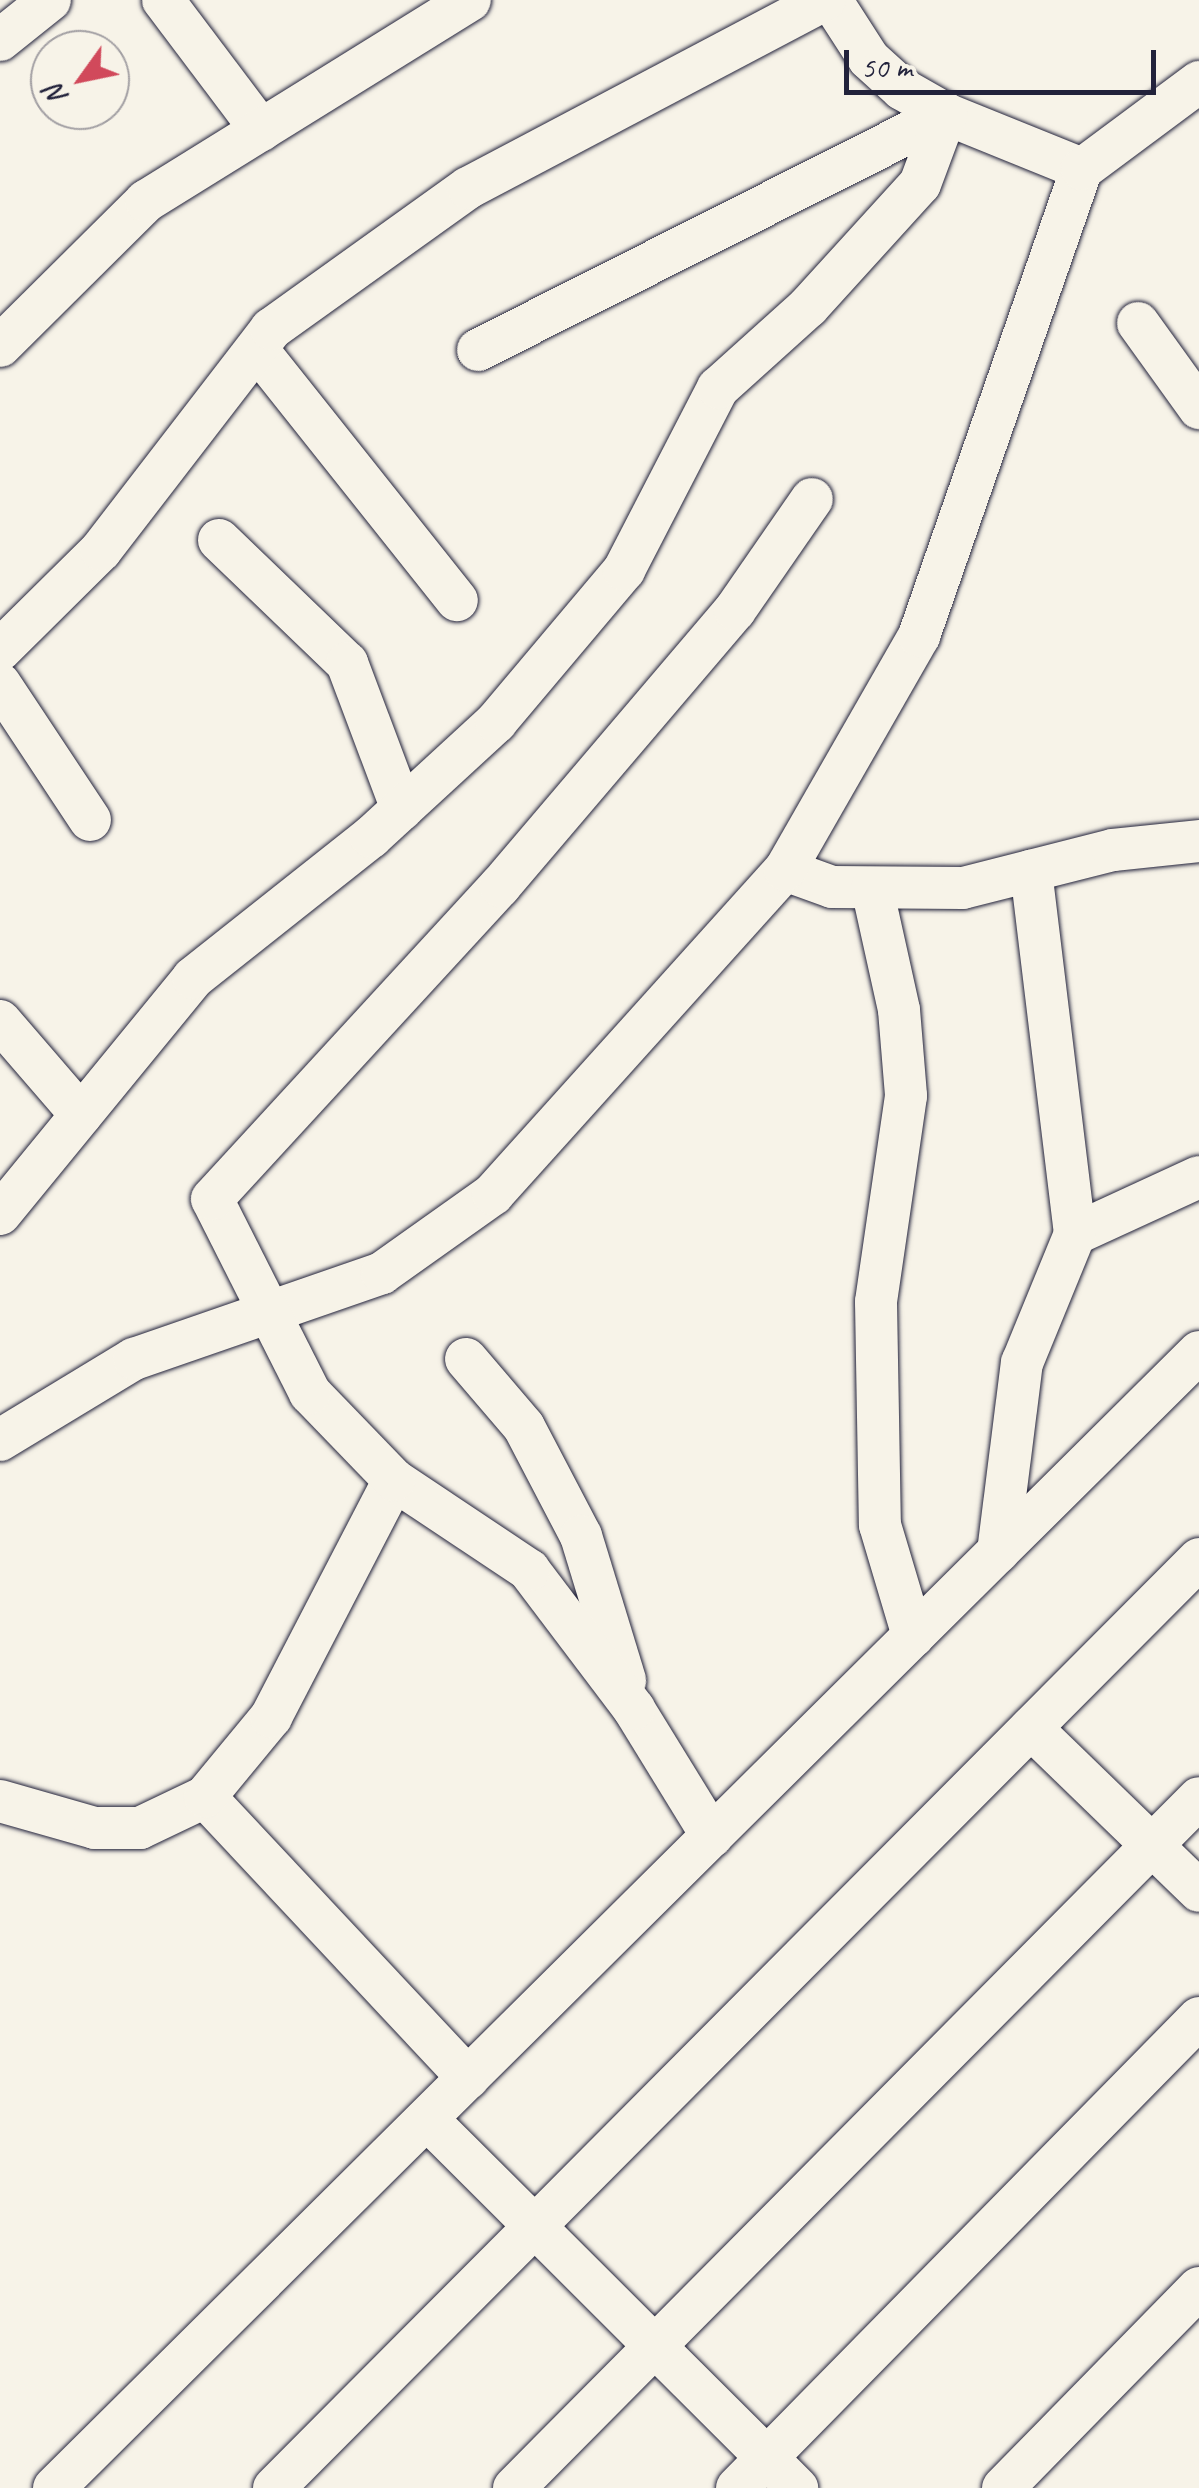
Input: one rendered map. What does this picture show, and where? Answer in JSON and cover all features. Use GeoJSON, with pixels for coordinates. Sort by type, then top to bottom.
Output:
{"type":"FeatureCollection","features":[{"type":"Feature","properties":{"kind":"street"},"geometry":{"type":"LineString","coordinates":[[0,40],[50,0]]}},
{"type":"Feature","properties":{"kind":"street"},"geometry":{"type":"LineString","coordinates":[[162,0],[261,130]]}},
{"type":"Feature","properties":{"kind":"street"},"geometry":{"type":"LineString","coordinates":[[0,650],[101,550],[272,329],[468,188],[828,0],[869,59],[902,89],[946,114],[1082,169]]}},
{"type":"Feature","properties":{"kind":"street"},"geometry":{"type":"LineString","coordinates":[[0,346],[146,202],[452,5]]}},
{"type":"Feature","properties":{"kind":"street"},"geometry":{"type":"LineString","coordinates":[[0,1440],[134,1359],[269,1316],[382,1272],[494,1194],[785,870],[919,636],[1082,169],[1199,82]]}},
{"type":"Feature","properties":{"kind":"street"},"geometry":{"type":"LineString","coordinates":[[478,350],[946,114]]}},
{"type":"Feature","properties":{"kind":"street"},"geometry":{"type":"LineString","coordinates":[[0,1214],[194,978],[402,809],[496,722],[624,570],[718,388],[808,306],[920,184],[946,114]]}},
{"type":"Feature","properties":{"kind":"street"},"geometry":{"type":"LineString","coordinates":[[1138,323],[1199,408]]}},
{"type":"Feature","properties":{"kind":"street"},"geometry":{"type":"LineString","coordinates":[[256,349],[456,600]]}},
{"type":"Feature","properties":{"kind":"street"},"geometry":{"type":"LineString","coordinates":[[712,1836],[634,1709],[529,1570],[394,1480],[310,1392],[214,1209],[215,1188],[500,886],[735,610],[812,499]]}},
{"type":"Feature","properties":{"kind":"street"},"geometry":{"type":"LineString","coordinates":[[219,540],[347,663],[402,809]]}},
{"type":"Feature","properties":{"kind":"street"},"geometry":{"type":"LineString","coordinates":[[0,684],[90,820]]}},
{"type":"Feature","properties":{"kind":"street"},"geometry":{"type":"LineString","coordinates":[[785,870],[832,888],[963,888],[1113,850],[1199,841]]}},
{"type":"Feature","properties":{"kind":"street"},"geometry":{"type":"LineString","coordinates":[[998,1552],[1022,1363],[1075,1234],[1031,871]]}},
{"type":"Feature","properties":{"kind":"street"},"geometry":{"type":"LineString","coordinates":[[872,888],[899,1010],[906,1096],[876,1302],[880,1525],[913,1636]]}},
{"type":"Feature","properties":{"kind":"street"},"geometry":{"type":"LineString","coordinates":[[0,1021],[81,1115]]}},
{"type":"Feature","properties":{"kind":"street"},"geometry":{"type":"LineString","coordinates":[[1075,1234],[1199,1177]]}},
{"type":"Feature","properties":{"kind":"street"},"geometry":{"type":"LineString","coordinates":[[54,2488],[1199,1352]]}},
{"type":"Feature","properties":{"kind":"street"},"geometry":{"type":"LineString","coordinates":[[466,1359],[524,1427],[581,1536],[634,1709]]}},
{"type":"Feature","properties":{"kind":"street"},"geometry":{"type":"LineString","coordinates":[[0,1801],[96,1828],[140,1828],[205,1797],[271,1717],[394,1480]]}},
{"type":"Feature","properties":{"kind":"street"},"geometry":{"type":"LineString","coordinates":[[274,2488],[1199,1560]]}},
{"type":"Feature","properties":{"kind":"street"},"geometry":{"type":"LineString","coordinates":[[1031,1728],[1199,1891]]}},
{"type":"Feature","properties":{"kind":"street"},"geometry":{"type":"LineString","coordinates":[[205,1797],[468,2078]]}},
{"type":"Feature","properties":{"kind":"street"},"geometry":{"type":"LineString","coordinates":[[514,2488],[1199,1798]]}},
{"type":"Feature","properties":{"kind":"street"},"geometry":{"type":"LineString","coordinates":[[737,2488],[1199,2018]]}},
{"type":"Feature","properties":{"kind":"street"},"geometry":{"type":"LineString","coordinates":[[427,2120],[797,2488]]}},
{"type":"Feature","properties":{"kind":"street"},"geometry":{"type":"LineString","coordinates":[[1002,2488],[1199,2288]]}}]}
